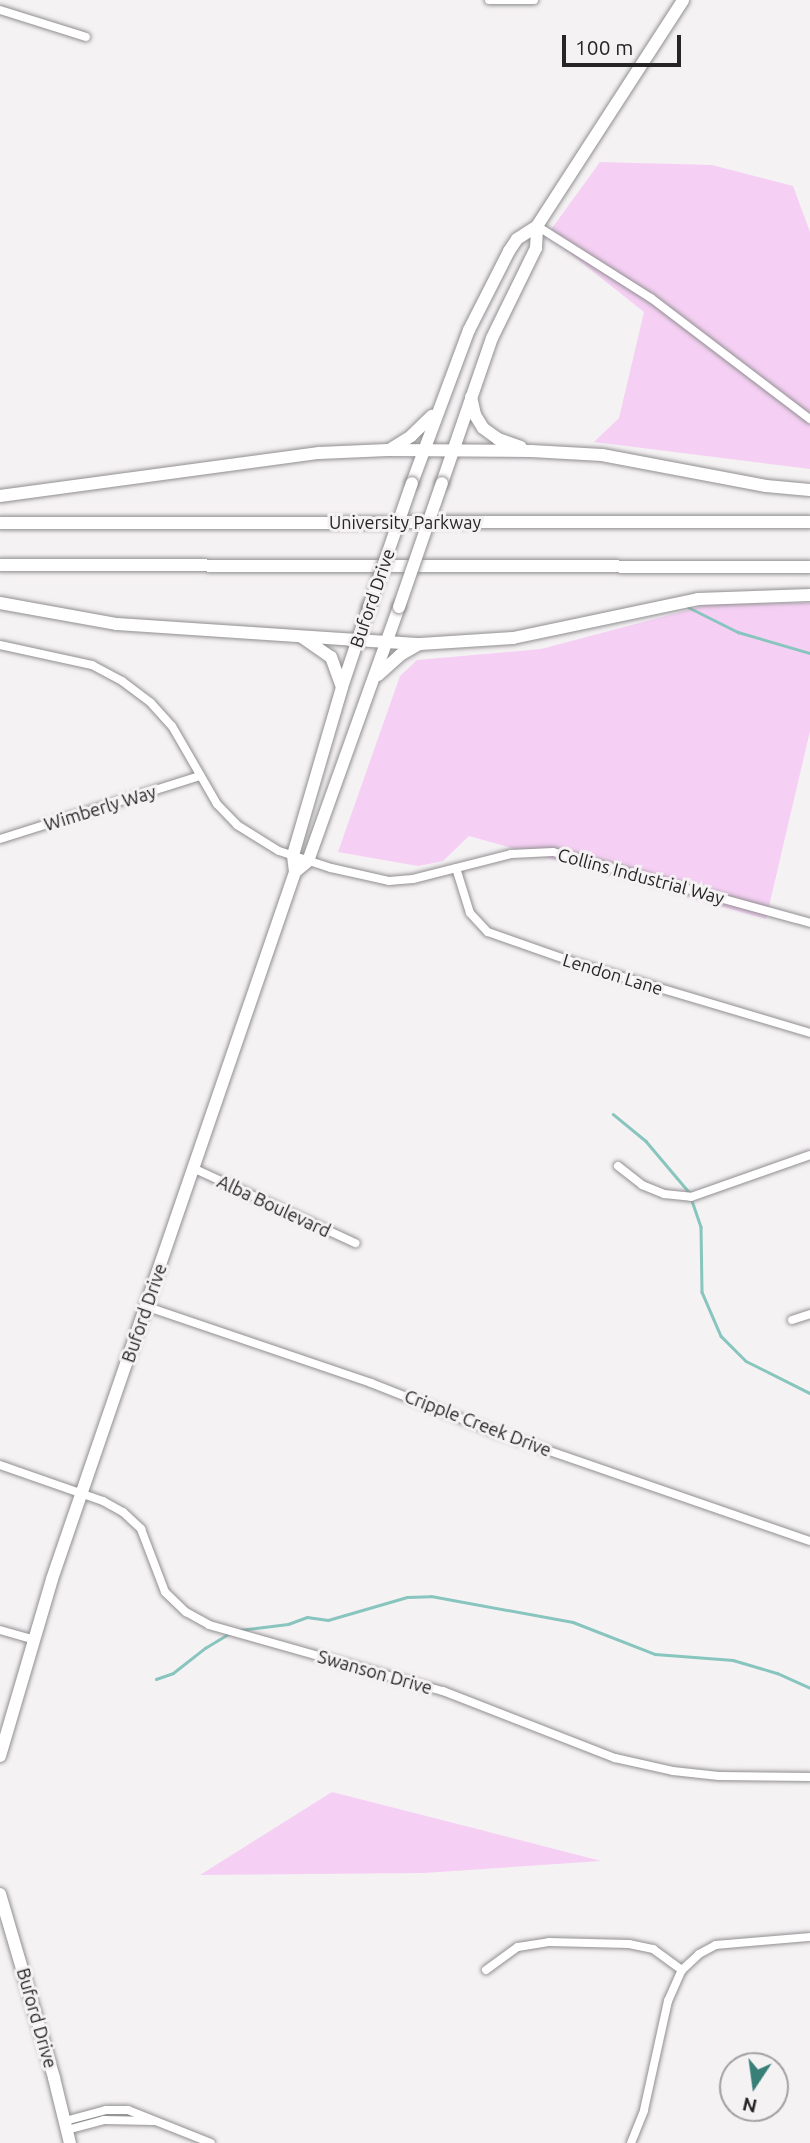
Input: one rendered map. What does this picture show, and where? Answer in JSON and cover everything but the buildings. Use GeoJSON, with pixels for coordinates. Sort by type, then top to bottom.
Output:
{"type":"FeatureCollection","features":[{"type":"Feature","properties":{"kind":"highway","name":"Buford Drive"},"geometry":{"type":"LineString","coordinates":[[0,1756],[82,1493],[295,872],[293,855],[342,687],[436,411],[487,290],[517,239],[537,226],[682,1]]}},
{"type":"Feature","properties":{"kind":"highway","name":"Buford Drive"},"geometry":{"type":"LineString","coordinates":[[295,872],[308,861],[389,640],[492,338],[536,248],[537,226]]}},
{"type":"Feature","properties":{"kind":"highway"},"geometry":{"type":"LineString","coordinates":[[471,397],[475,415],[483,428],[498,439],[531,451]]}},
{"type":"Feature","properties":{"kind":"highway"},"geometry":{"type":"LineString","coordinates":[[388,450],[418,431],[436,411]]}},
{"type":"Feature","properties":{"kind":"highway"},"geometry":{"type":"LineString","coordinates":[[0,496],[31,494],[319,453],[388,450],[531,451],[602,455],[766,485],[810,490]]}},
{"type":"Feature","properties":{"kind":"highway"},"geometry":{"type":"LineString","coordinates":[[0,502],[31,494]]}},
{"type":"Feature","properties":{"kind":"highway","name":"University Parkway"},"geometry":{"type":"LineString","coordinates":[[0,523],[810,522]]}},
{"type":"Feature","properties":{"kind":"highway"},"geometry":{"type":"LineString","coordinates":[[0,565],[810,567]]}},
{"type":"Feature","properties":{"kind":"highway"},"geometry":{"type":"LineString","coordinates":[[0,603],[117,624],[420,644],[513,638],[698,599],[810,595]]}},
{"type":"Feature","properties":{"kind":"highway"},"geometry":{"type":"LineString","coordinates":[[295,634],[321,648],[331,657],[342,687]]}},
{"type":"Feature","properties":{"kind":"highway"},"geometry":{"type":"LineString","coordinates":[[375,678],[400,655],[420,644]]}},
{"type":"Feature","properties":{"kind":"highway"},"geometry":{"type":"LineString","coordinates":[[0,1738],[8,1727]]}},
{"type":"Feature","properties":{"kind":"highway","name":"Buford Drive"},"geometry":{"type":"LineString","coordinates":[[0,1894],[67,2131]]}},
{"type":"Feature","properties":{"kind":"street"},"geometry":{"type":"LineString","coordinates":[[489,0],[534,0]]}},
{"type":"Feature","properties":{"kind":"street"},"geometry":{"type":"LineString","coordinates":[[0,10],[86,37]]}},
{"type":"Feature","properties":{"kind":"street"},"geometry":{"type":"LineString","coordinates":[[537,226],[651,298],[810,419]]}},
{"type":"Feature","properties":{"kind":"street","name":"Collins Industrial Way"},"geometry":{"type":"LineString","coordinates":[[0,645],[92,665],[122,681],[151,703],[172,726],[217,804],[237,825],[259,840],[308,861],[365,878],[389,881],[518,853],[562,853],[810,923]]}},
{"type":"Feature","properties":{"kind":"street","name":"Wimberly Way"},"geometry":{"type":"LineString","coordinates":[[0,839],[200,776]]}},
{"type":"Feature","properties":{"kind":"street","name":"Lendon Lane"},"geometry":{"type":"LineString","coordinates":[[456,868],[470,913],[488,932],[579,964],[810,1032]]}},
{"type":"Feature","properties":{"kind":"street"},"geometry":{"type":"LineString","coordinates":[[618,1166],[642,1185],[664,1194],[691,1197],[810,1156]]}},
{"type":"Feature","properties":{"kind":"street","name":"Alba Boulevard"},"geometry":{"type":"LineString","coordinates":[[193,1168],[355,1243]]}},
{"type":"Feature","properties":{"kind":"street","name":"Cripple Creek Drive"},"geometry":{"type":"LineString","coordinates":[[145,1306],[371,1383],[492,1431],[810,1541]]}},
{"type":"Feature","properties":{"kind":"street"},"geometry":{"type":"LineString","coordinates":[[792,1320],[810,1314]]}},
{"type":"Feature","properties":{"kind":"street","name":"Swanson Drive"},"geometry":{"type":"LineString","coordinates":[[0,1465],[82,1493],[123,1512],[141,1530],[165,1592],[186,1612],[209,1625],[443,1691],[615,1758],[673,1771],[719,1776],[810,1777]]}},
{"type":"Feature","properties":{"kind":"street"},"geometry":{"type":"LineString","coordinates":[[0,1630],[35,1640]]}},
{"type":"Feature","properties":{"kind":"street"},"geometry":{"type":"LineString","coordinates":[[631,2143],[644,2110],[668,2001],[682,1970],[699,1954],[716,1945],[810,1937]]}},
{"type":"Feature","properties":{"kind":"street"},"geometry":{"type":"LineString","coordinates":[[486,1970],[518,1947],[549,1942],[629,1944],[653,1949],[682,1970]]}},
{"type":"Feature","properties":{"kind":"street"},"geometry":{"type":"LineString","coordinates":[[67,2131],[104,2120],[160,2122],[211,2143]]}},
{"type":"Feature","properties":{"kind":"shaded area"},"geometry":{"type":"Polygon","coordinates":[[[600,162],[712,165],[793,186],[810,232],[810,469],[594,442],[619,418],[644,312],[547,235],[600,162]]]}},
{"type":"Feature","properties":{"kind":"shaded area"},"geometry":{"type":"Polygon","coordinates":[[[810,603],[810,731],[766,919],[469,836],[443,861],[418,866],[338,852],[400,676],[417,660],[541,649],[711,604],[810,603]]]}},
{"type":"Feature","properties":{"kind":"shaded area"},"geometry":{"type":"Polygon","coordinates":[[[332,1792],[601,1861],[424,1873],[200,1875],[332,1792]]]}},
{"type":"Feature","properties":{"kind":"waterway"},"geometry":{"type":"LineString","coordinates":[[688,607],[738,632],[810,653]]}},
{"type":"Feature","properties":{"kind":"waterway"},"geometry":{"type":"LineString","coordinates":[[613,1114],[646,1141],[689,1192],[701,1227],[702,1292],[721,1336],[746,1361],[810,1393]]}},
{"type":"Feature","properties":{"kind":"waterway"},"geometry":{"type":"LineString","coordinates":[[239,1630],[288,1624],[307,1617],[328,1620],[407,1597],[431,1596],[573,1622],[655,1654],[733,1660],[777,1673],[810,1688]]}},
{"type":"Feature","properties":{"kind":"waterway"},"geometry":{"type":"LineString","coordinates":[[156,1679],[173,1673],[230,1633]]}}]}
